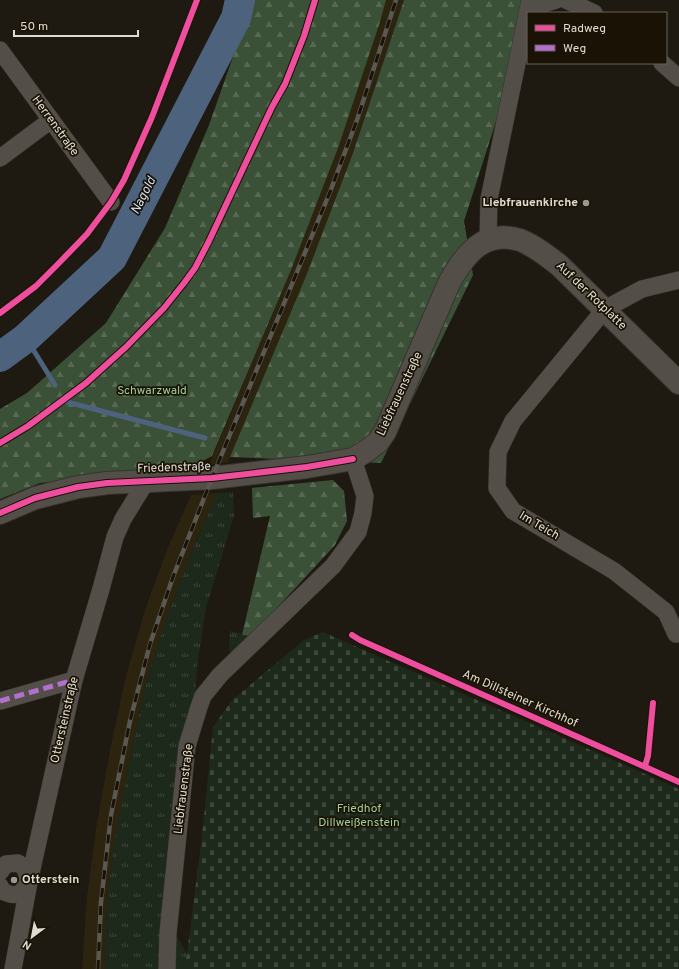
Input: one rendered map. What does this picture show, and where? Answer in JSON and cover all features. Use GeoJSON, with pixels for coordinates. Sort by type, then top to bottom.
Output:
{"type":"FeatureCollection","features":[{"type":"Feature","properties":{"kind":"street"},"geometry":{"type":"LineString","coordinates":[[529,4],[556,0]]}},
{"type":"Feature","properties":{"kind":"street"},"geometry":{"type":"LineString","coordinates":[[566,0],[592,12]]}},
{"type":"Feature","properties":{"kind":"street"},"geometry":{"type":"LineString","coordinates":[[488,240],[489,199],[527,14]]}},
{"type":"Feature","properties":{"kind":"street","name":"Herrenstraße"},"geometry":{"type":"LineString","coordinates":[[0,50],[111,202]]}},
{"type":"Feature","properties":{"kind":"street"},"geometry":{"type":"LineString","coordinates":[[663,64],[679,78]]}},
{"type":"Feature","properties":{"kind":"street"},"geometry":{"type":"LineString","coordinates":[[0,158],[51,120]]}},
{"type":"Feature","properties":{"kind":"street","name":"Auf der Rotplatte"},"geometry":{"type":"LineString","coordinates":[[488,240],[503,236],[521,240],[539,250],[559,265],[679,383]]}},
{"type":"Feature","properties":{"kind":"street","name":"Liebfrauenstraße"},"geometry":{"type":"LineString","coordinates":[[167,969],[168,933],[187,746],[203,696],[220,675],[333,566],[358,532],[363,513],[364,496],[353,459],[378,442],[385,432],[449,283],[458,266],[468,253],[478,244],[488,240]]}},
{"type":"Feature","properties":{"kind":"street"},"geometry":{"type":"LineString","coordinates":[[605,309],[642,289],[679,280]]}},
{"type":"Feature","properties":{"kind":"street","name":"Im Teich"},"geometry":{"type":"LineString","coordinates":[[605,309],[513,420],[498,452],[497,488],[513,511],[614,571],[666,612],[676,634]]}},
{"type":"Feature","properties":{"kind":"street","name":"Friedenstraße"},"geometry":{"type":"LineString","coordinates":[[0,513],[35,498],[78,487],[147,480],[212,478],[307,467],[353,459]]}},
{"type":"Feature","properties":{"kind":"street","name":"Ottersteinstraße"},"geometry":{"type":"LineString","coordinates":[[13,969],[29,882],[74,680],[115,537],[123,519],[147,480]]}},
{"type":"Feature","properties":{"kind":"street"},"geometry":{"type":"LineString","coordinates":[[0,701],[74,680]]}},
{"type":"Feature","properties":{"kind":"street"},"geometry":{"type":"LineString","coordinates":[[0,872],[6,864],[18,863],[25,868],[29,882],[22,893],[12,896],[2,891],[0,886]]}},
{"type":"Feature","properties":{"kind":"shaded area"},"geometry":{"type":"Polygon","coordinates":[[[386,0],[404,0],[353,153],[306,276],[228,462],[209,465],[291,270],[338,148],[386,0]]]}},
{"type":"Feature","properties":{"kind":"shaded area"},"geometry":{"type":"Polygon","coordinates":[[[217,493],[188,561],[166,619],[146,684],[131,752],[116,835],[107,899],[105,969],[82,969],[87,897],[96,829],[111,745],[126,676],[145,610],[167,550],[191,495],[217,493]]]}},
{"type":"Feature","properties":{"kind":"green space","name":"Schwarzwald"},"geometry":{"type":"Polygon","coordinates":[[[253,0],[386,0],[338,148],[291,270],[212,456],[186,470],[40,483],[0,499],[0,409],[27,393],[106,323],[165,228],[209,125],[253,0]]]}},
{"type":"Feature","properties":{"kind":"green space"},"geometry":{"type":"Polygon","coordinates":[[[404,0],[535,0],[531,12],[527,12],[527,25],[464,221],[473,275],[381,463],[230,457],[306,276],[353,153],[404,0]]]}},
{"type":"Feature","properties":{"kind":"green space"},"geometry":{"type":"Polygon","coordinates":[[[333,480],[344,491],[347,521],[335,545],[251,636],[242,635],[270,516],[253,518],[252,488],[333,480]]]}},
{"type":"Feature","properties":{"kind":"green space"},"geometry":{"type":"Polygon","coordinates":[[[233,492],[234,516],[206,608],[197,667],[192,753],[175,933],[187,954],[182,969],[105,969],[107,899],[115,839],[131,752],[146,684],[166,619],[188,561],[217,493],[233,492]]]}},
{"type":"Feature","properties":{"kind":"green space"},"geometry":{"type":"Polygon","coordinates":[[[230,631],[251,636],[233,652],[229,652],[230,631]]]}},
{"type":"Feature","properties":{"kind":"green space","name":"Friedhof Dillweißenstein"},"geometry":{"type":"Polygon","coordinates":[[[323,632],[679,789],[679,969],[182,969],[187,954],[202,836],[213,727],[232,700],[304,640],[323,632]]]}},
{"type":"Feature","properties":{"kind":"waterway","name":"Nagold"},"geometry":{"type":"LineString","coordinates":[[0,357],[26,338],[112,258],[236,18],[240,0]]}},
{"type":"Feature","properties":{"kind":"waterway"},"geometry":{"type":"LineString","coordinates":[[26,338],[55,385]]}},
{"type":"Feature","properties":{"kind":"waterway"},"geometry":{"type":"LineString","coordinates":[[67,402],[205,438]]}},
{"type":"Feature","properties":{"kind":"railway"},"geometry":{"type":"LineString","coordinates":[[98,969],[101,902],[111,815],[130,721],[150,644],[173,577],[212,478],[330,192],[357,120],[396,0]]}},
{"type":"Feature","properties":{"kind":"marked path"},"geometry":{"type":"LineString","coordinates":[[0,701],[74,680]]}},
{"type":"Feature","properties":{"kind":"cycle path"},"geometry":{"type":"LineString","coordinates":[[0,313],[36,286],[87,234],[111,202],[124,180],[152,117],[197,0]]}},
{"type":"Feature","properties":{"kind":"cycle path"},"geometry":{"type":"LineString","coordinates":[[0,443],[28,426],[86,383],[126,347],[164,308],[195,268],[272,107],[285,84],[304,36],[315,0]]}},
{"type":"Feature","properties":{"kind":"cycle path"},"geometry":{"type":"LineString","coordinates":[[0,513],[35,498],[78,487],[107,483],[212,478],[307,467],[353,459]]}},
{"type":"Feature","properties":{"kind":"cycle path","name":"Am Dillsteiner Kirchhof"},"geometry":{"type":"LineString","coordinates":[[352,635],[360,640],[679,782]]}},
{"type":"Feature","properties":{"kind":"cycle path"},"geometry":{"type":"LineString","coordinates":[[645,766],[648,756],[653,703]]}},
{"type":"Feature","properties":{"kind":"place","name":"Liebfrauenkirche"},"geometry":{"type":"Point","coordinates":[586,203]}},
{"type":"Feature","properties":{"kind":"place","name":"Otterstein"},"geometry":{"type":"Point","coordinates":[14,880]}}]}
